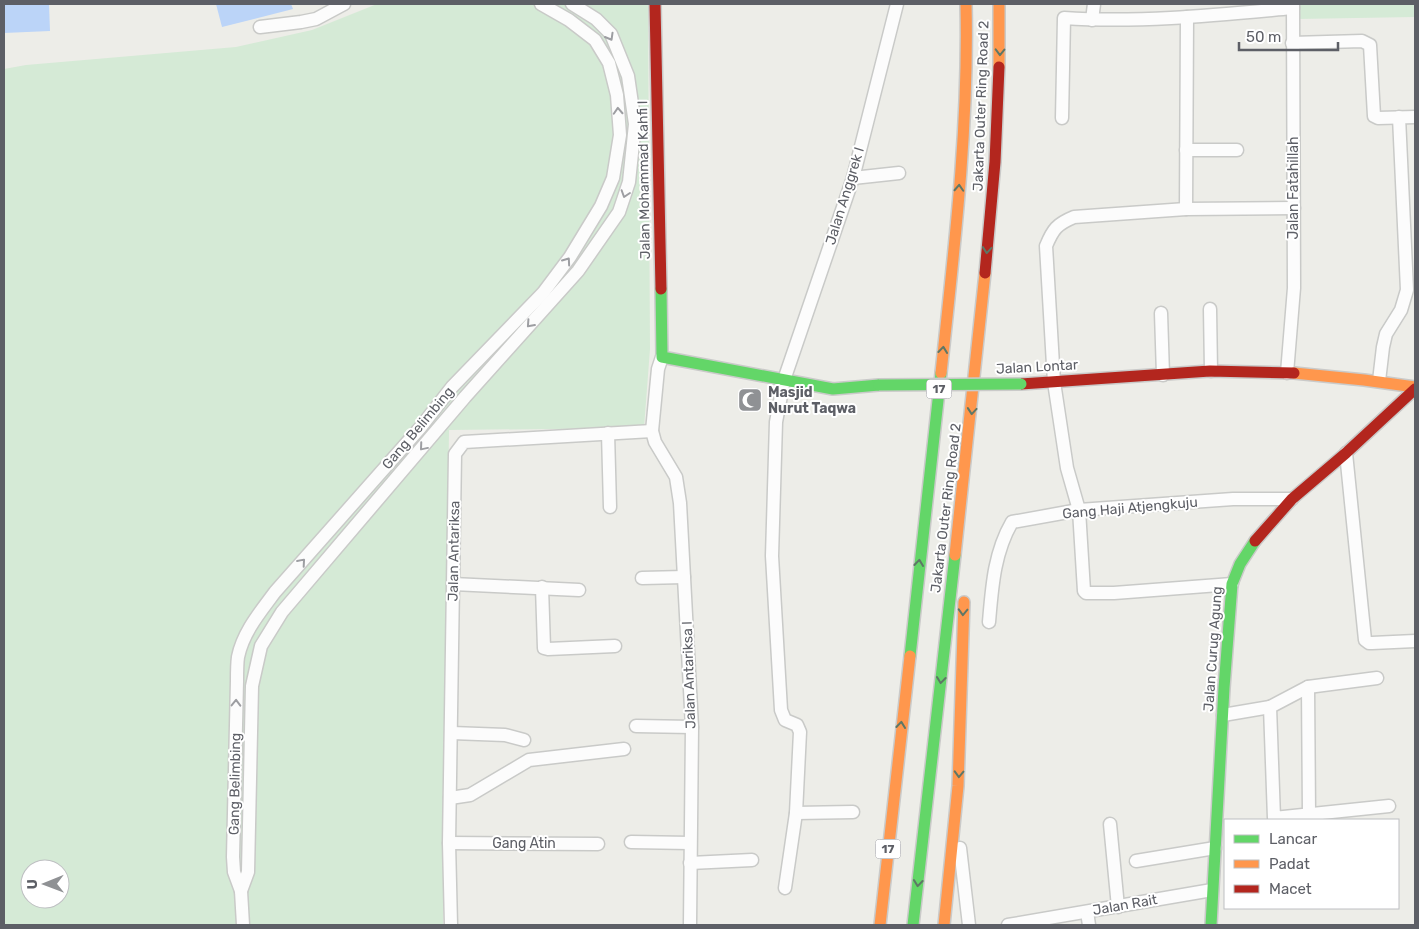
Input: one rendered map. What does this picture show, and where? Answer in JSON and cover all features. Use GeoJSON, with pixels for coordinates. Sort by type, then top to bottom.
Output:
{"type":"FeatureCollection","features":[{"type":"Feature","properties":{"kind":"main road","name":"Jalan Mohammad Kahfi I"},"geometry":{"type":"LineString","coordinates":[[655,4],[662,357]]}},
{"type":"Feature","properties":{"kind":"main road","name":"Jakarta Outer Ring Road 2"},"geometry":{"type":"LineString","coordinates":[[880,925],[957,226],[967,48],[966,4]]}},
{"type":"Feature","properties":{"kind":"main road","name":"Jakarta Outer Ring Road 2"},"geometry":{"type":"LineString","coordinates":[[913,925],[968,458],[995,165],[1000,48],[999,4]]}},
{"type":"Feature","properties":{"kind":"main road","name":"Jalan Lontar"},"geometry":{"type":"LineString","coordinates":[[662,357],[833,389],[879,385],[1021,384],[1211,371],[1287,373],[1379,381],[1415,388]]}},
{"type":"Feature","properties":{"kind":"main road","name":"Jalan Curug Agung"},"geometry":{"type":"LineString","coordinates":[[1211,925],[1212,890],[1219,870],[1215,848],[1232,584],[1240,564],[1258,536],[1292,499],[1346,453],[1415,388]]}},
{"type":"Feature","properties":{"kind":"main road"},"geometry":{"type":"LineString","coordinates":[[944,925],[958,786],[968,458]]}},
{"type":"Feature","properties":{"kind":"main road"},"geometry":{"type":"LineString","coordinates":[[869,916],[896,773]]}},
{"type":"Feature","properties":{"kind":"street"},"geometry":{"type":"LineString","coordinates":[[260,27],[301,22],[316,18],[344,4]]}},
{"type":"Feature","properties":{"kind":"street","name":"Gang Belimbing"},"geometry":{"type":"LineString","coordinates":[[243,925],[241,891],[234,872],[233,857],[238,656],[245,637],[258,615],[276,592],[420,428],[452,388],[543,293],[570,257],[601,206],[613,178],[620,136],[617,95],[609,63],[595,40],[569,20],[541,4]]}},
{"type":"Feature","properties":{"kind":"street"},"geometry":{"type":"LineString","coordinates":[[569,20],[574,4]]}},
{"type":"Feature","properties":{"kind":"street","name":"Gang Belimbing"},"geometry":{"type":"LineString","coordinates":[[241,891],[248,872],[252,686],[261,646],[282,612],[465,397],[578,271],[619,212],[628,182],[634,124],[628,76],[611,34],[596,19],[574,4]]}},
{"type":"Feature","properties":{"kind":"street"},"geometry":{"type":"LineString","coordinates":[[1092,20],[1094,4]]}},
{"type":"Feature","properties":{"kind":"street","name":"Jalan Anggrek I"},"geometry":{"type":"LineString","coordinates":[[785,888],[796,813],[800,732],[797,725],[785,720],[781,710],[772,556],[776,422],[784,380],[853,178],[895,5]]}},
{"type":"Feature","properties":{"kind":"street"},"geometry":{"type":"LineString","coordinates":[[1062,118],[1064,18],[1092,20],[1187,17],[1293,6]]}},
{"type":"Feature","properties":{"kind":"street","name":"Jalan Fatahillah"},"geometry":{"type":"LineString","coordinates":[[1287,373],[1294,288],[1293,6]]}},
{"type":"Feature","properties":{"kind":"street"},"geometry":{"type":"LineString","coordinates":[[1186,209],[1187,17]]}},
{"type":"Feature","properties":{"kind":"street"},"geometry":{"type":"LineString","coordinates":[[1292,42],[1362,41],[1370,45],[1374,116],[1378,118],[1415,117]]}},
{"type":"Feature","properties":{"kind":"street"},"geometry":{"type":"LineString","coordinates":[[1379,381],[1386,334],[1401,310],[1407,290],[1399,118]]}},
{"type":"Feature","properties":{"kind":"street"},"geometry":{"type":"LineString","coordinates":[[1186,150],[1236,150]]}},
{"type":"Feature","properties":{"kind":"street"},"geometry":{"type":"LineString","coordinates":[[853,178],[899,173]]}},
{"type":"Feature","properties":{"kind":"street"},"geometry":{"type":"LineString","coordinates":[[1232,584],[1114,593],[1086,593],[1084,591],[1079,510],[1067,468],[1054,382],[1046,246],[1052,231],[1062,222],[1074,217],[1186,209],[1294,208]]}},
{"type":"Feature","properties":{"kind":"street"},"geometry":{"type":"LineString","coordinates":[[1210,309],[1211,371]]}},
{"type":"Feature","properties":{"kind":"street"},"geometry":{"type":"LineString","coordinates":[[1161,313],[1163,375]]}},
{"type":"Feature","properties":{"kind":"street"},"geometry":{"type":"LineString","coordinates":[[652,430],[658,369],[662,357]]}},
{"type":"Feature","properties":{"kind":"street","name":"Jalan Antariksa"},"geometry":{"type":"LineString","coordinates":[[451,925],[449,843],[455,454],[464,442],[652,430]]}},
{"type":"Feature","properties":{"kind":"street","name":"Jalan Antariksa I"},"geometry":{"type":"LineString","coordinates":[[652,430],[655,442],[676,477],[679,490],[692,728],[690,925]]}},
{"type":"Feature","properties":{"kind":"street"},"geometry":{"type":"LineString","coordinates":[[608,433],[610,506]]}},
{"type":"Feature","properties":{"kind":"street"},"geometry":{"type":"LineString","coordinates":[[1346,453],[1365,640],[1372,643],[1415,641]]}},
{"type":"Feature","properties":{"kind":"street","name":"Gang Haji Atjengkuju"},"geometry":{"type":"LineString","coordinates":[[989,622],[996,559],[1004,535],[1012,522],[1079,510],[1232,499],[1292,499]]}},
{"type":"Feature","properties":{"kind":"street"},"geometry":{"type":"LineString","coordinates":[[642,578],[684,577]]}},
{"type":"Feature","properties":{"kind":"street"},"geometry":{"type":"LineString","coordinates":[[453,584],[579,590]]}},
{"type":"Feature","properties":{"kind":"street"},"geometry":{"type":"LineString","coordinates":[[542,587],[544,648],[615,646]]}},
{"type":"Feature","properties":{"kind":"street"},"geometry":{"type":"LineString","coordinates":[[245,637],[261,646]]}},
{"type":"Feature","properties":{"kind":"street"},"geometry":{"type":"LineString","coordinates":[[1223,715],[1270,707],[1308,687],[1377,678]]}},
{"type":"Feature","properties":{"kind":"street"},"geometry":{"type":"LineString","coordinates":[[1308,687],[1309,814]]}},
{"type":"Feature","properties":{"kind":"street"},"geometry":{"type":"LineString","coordinates":[[1270,707],[1274,818],[1390,806]]}},
{"type":"Feature","properties":{"kind":"street"},"geometry":{"type":"LineString","coordinates":[[636,726],[692,728]]}},
{"type":"Feature","properties":{"kind":"street"},"geometry":{"type":"LineString","coordinates":[[452,732],[505,735],[524,740]]}},
{"type":"Feature","properties":{"kind":"street"},"geometry":{"type":"LineString","coordinates":[[450,798],[470,795],[529,760],[624,749]]}},
{"type":"Feature","properties":{"kind":"street"},"geometry":{"type":"LineString","coordinates":[[796,813],[853,812]]}},
{"type":"Feature","properties":{"kind":"street"},"geometry":{"type":"LineString","coordinates":[[1110,824],[1118,907]]}},
{"type":"Feature","properties":{"kind":"street"},"geometry":{"type":"LineString","coordinates":[[631,842],[690,843]]}},
{"type":"Feature","properties":{"kind":"street","name":"Gang Atin"},"geometry":{"type":"LineString","coordinates":[[449,843],[598,844]]}},
{"type":"Feature","properties":{"kind":"street"},"geometry":{"type":"LineString","coordinates":[[960,848],[970,925]]}},
{"type":"Feature","properties":{"kind":"street"},"geometry":{"type":"LineString","coordinates":[[1136,861],[1215,848]]}},
{"type":"Feature","properties":{"kind":"street"},"geometry":{"type":"LineString","coordinates":[[690,863],[752,860]]}},
{"type":"Feature","properties":{"kind":"street","name":"Jalan Rait"},"geometry":{"type":"LineString","coordinates":[[1008,925],[1212,890]]}},
{"type":"Feature","properties":{"kind":"street"},"geometry":{"type":"LineString","coordinates":[[1087,912],[1089,925]]}},
{"type":"Feature","properties":{"kind":"green space"},"geometry":{"type":"Polygon","coordinates":[[[377,4],[648,4],[650,349],[644,428],[449,430],[443,925],[4,925],[4,69],[26,65],[236,47],[312,30],[377,4]]]}},
{"type":"Feature","properties":{"kind":"green space"},"geometry":{"type":"Polygon","coordinates":[[[1297,4],[1415,4],[1415,17],[1297,19],[1297,4]]]}},
{"type":"Feature","properties":{"kind":"water"},"geometry":{"type":"Polygon","coordinates":[[[4,4],[49,4],[50,31],[4,33],[4,4]]]}},
{"type":"Feature","properties":{"kind":"water"},"geometry":{"type":"Polygon","coordinates":[[[216,4],[291,4],[293,9],[222,27],[216,4]]]}},
{"type":"Feature","properties":{"kind":"traffic: fast"},"geometry":{"type":"LineString","coordinates":[[661,289],[662,357],[833,389],[879,385]]}},
{"type":"Feature","properties":{"kind":"traffic: fast"},"geometry":{"type":"LineString","coordinates":[[910,656],[941,373]]}},
{"type":"Feature","properties":{"kind":"traffic: fast"},"geometry":{"type":"LineString","coordinates":[[879,385],[1021,384]]}},
{"type":"Feature","properties":{"kind":"traffic: fast"},"geometry":{"type":"LineString","coordinates":[[1211,925],[1224,688],[1232,584],[1240,564],[1255,541]]}},
{"type":"Feature","properties":{"kind":"traffic: fast"},"geometry":{"type":"LineString","coordinates":[[913,925],[955,555]]}},
{"type":"Feature","properties":{"kind":"traffic: slow"},"geometry":{"type":"LineString","coordinates":[[941,373],[960,189],[965,96],[966,4]]}},
{"type":"Feature","properties":{"kind":"traffic: slow"},"geometry":{"type":"LineString","coordinates":[[999,4],[999,67]]}},
{"type":"Feature","properties":{"kind":"traffic: slow"},"geometry":{"type":"LineString","coordinates":[[955,555],[985,273]]}},
{"type":"Feature","properties":{"kind":"traffic: slow"},"geometry":{"type":"LineString","coordinates":[[1294,373],[1415,387]]}},
{"type":"Feature","properties":{"kind":"traffic: slow"},"geometry":{"type":"LineString","coordinates":[[944,925],[958,786],[964,602]]}},
{"type":"Feature","properties":{"kind":"traffic: slow"},"geometry":{"type":"LineString","coordinates":[[880,925],[910,656]]}},
{"type":"Feature","properties":{"kind":"traffic: jam"},"geometry":{"type":"LineString","coordinates":[[655,4],[661,289]]}},
{"type":"Feature","properties":{"kind":"traffic: jam"},"geometry":{"type":"LineString","coordinates":[[985,273],[995,162],[999,67]]}},
{"type":"Feature","properties":{"kind":"traffic: jam"},"geometry":{"type":"LineString","coordinates":[[1021,384],[1210,371],[1294,373]]}},
{"type":"Feature","properties":{"kind":"traffic: jam"},"geometry":{"type":"LineString","coordinates":[[1255,541],[1292,499],[1346,453],[1415,389]]}},
{"type":"Feature","properties":{"kind":"place","name":"Masjid Nurut Taqwa"},"geometry":{"type":"Point","coordinates":[750,400]}}]}
